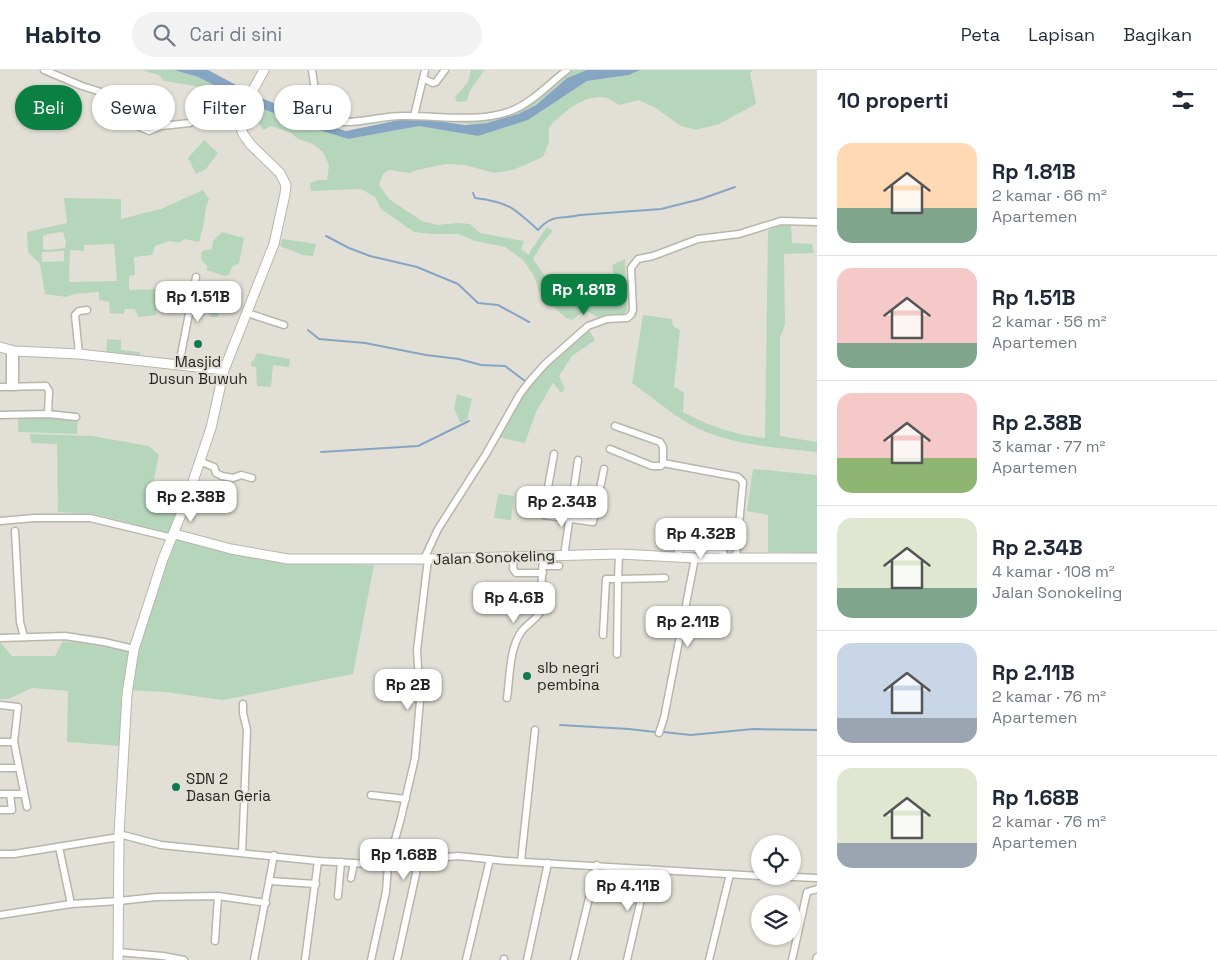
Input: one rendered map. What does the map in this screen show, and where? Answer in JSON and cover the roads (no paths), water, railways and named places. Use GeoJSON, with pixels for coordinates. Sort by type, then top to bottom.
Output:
{"type":"FeatureCollection","features":[{"type":"Feature","properties":{"kind":"street"},"geometry":{"type":"LineString","coordinates":[[44,70],[101,92],[116,116],[149,131],[161,126],[185,124]]}},
{"type":"Feature","properties":{"kind":"street"},"geometry":{"type":"LineString","coordinates":[[256,85],[264,70]]}},
{"type":"Feature","properties":{"kind":"street"},"geometry":{"type":"LineString","coordinates":[[312,70],[318,110],[321,115],[329,120],[350,121],[414,116],[479,117],[506,112],[527,102],[567,70]]}},
{"type":"Feature","properties":{"kind":"street"},"geometry":{"type":"LineString","coordinates":[[414,116],[425,70]]}},
{"type":"Feature","properties":{"kind":"street"},"geometry":{"type":"LineString","coordinates":[[424,79],[433,83],[436,82],[445,70]]}},
{"type":"Feature","properties":{"kind":"street"},"geometry":{"type":"LineString","coordinates":[[184,960],[162,956],[118,956],[119,835],[127,694],[134,649],[159,572],[174,536],[211,428],[224,370],[274,244],[284,202],[286,185],[280,173],[244,137],[241,130]]}},
{"type":"Feature","properties":{"kind":"street"},"geometry":{"type":"LineString","coordinates":[[371,960],[386,892],[388,864],[415,758],[420,700],[417,650],[426,559],[438,529],[530,380],[588,326],[607,318],[625,319],[631,315],[633,310],[631,271],[636,260],[642,257],[657,255],[698,239],[738,234],[781,221],[817,222]]}},
{"type":"Feature","properties":{"kind":"street"},"geometry":{"type":"LineString","coordinates":[[179,365],[196,277]]}},
{"type":"Feature","properties":{"kind":"street"},"geometry":{"type":"LineString","coordinates":[[79,354],[75,315],[78,311],[87,310]]}},
{"type":"Feature","properties":{"kind":"street"},"geometry":{"type":"LineString","coordinates":[[247,313],[284,325]]}},
{"type":"Feature","properties":{"kind":"street"},"geometry":{"type":"LineString","coordinates":[[0,347],[12,350],[79,354],[224,370]]}},
{"type":"Feature","properties":{"kind":"street"},"geometry":{"type":"LineString","coordinates":[[12,350],[13,387]]}},
{"type":"Feature","properties":{"kind":"street"},"geometry":{"type":"LineString","coordinates":[[0,387],[46,386],[49,391],[48,414]]}},
{"type":"Feature","properties":{"kind":"street"},"geometry":{"type":"LineString","coordinates":[[0,414],[48,414],[76,417]]}},
{"type":"Feature","properties":{"kind":"street"},"geometry":{"type":"LineString","coordinates":[[615,426],[660,442],[663,447],[663,463]]}},
{"type":"Feature","properties":{"kind":"street"},"geometry":{"type":"LineString","coordinates":[[610,449],[652,466],[661,466],[663,463],[738,476],[743,482],[736,558]]}},
{"type":"Feature","properties":{"kind":"street"},"geometry":{"type":"LineString","coordinates":[[554,454],[543,515],[594,522],[604,469]]}},
{"type":"Feature","properties":{"kind":"street"},"geometry":{"type":"LineString","coordinates":[[564,556],[578,460]]}},
{"type":"Feature","properties":{"kind":"street"},"geometry":{"type":"LineString","coordinates":[[200,461],[214,467],[216,472],[222,476],[233,478],[241,475],[252,478]]}},
{"type":"Feature","properties":{"kind":"street"},"geometry":{"type":"LineString","coordinates":[[0,521],[34,518],[90,518],[174,536]]}},
{"type":"Feature","properties":{"kind":"street"},"geometry":{"type":"LineString","coordinates":[[15,532],[20,622],[24,637]]}},
{"type":"Feature","properties":{"kind":"street","name":"Jalan Sonokeling"},"geometry":{"type":"LineString","coordinates":[[174,536],[288,559],[426,559],[619,554],[695,558],[817,558]]}},
{"type":"Feature","properties":{"kind":"street"},"geometry":{"type":"LineString","coordinates":[[678,557],[678,550],[680,549],[723,550],[724,558]]}},
{"type":"Feature","properties":{"kind":"street"},"geometry":{"type":"LineString","coordinates":[[617,654],[619,554]]}},
{"type":"Feature","properties":{"kind":"street"},"geometry":{"type":"LineString","coordinates":[[507,698],[515,643],[524,628],[538,617],[540,612],[543,556]]}},
{"type":"Feature","properties":{"kind":"street"},"geometry":{"type":"LineString","coordinates":[[514,557],[513,569],[516,573],[559,566]]}},
{"type":"Feature","properties":{"kind":"street"},"geometry":{"type":"LineString","coordinates":[[659,733],[664,718],[695,558]]}},
{"type":"Feature","properties":{"kind":"street"},"geometry":{"type":"LineString","coordinates":[[603,635],[606,579],[665,578]]}},
{"type":"Feature","properties":{"kind":"street"},"geometry":{"type":"LineString","coordinates":[[0,638],[65,636],[134,649]]}},
{"type":"Feature","properties":{"kind":"street"},"geometry":{"type":"LineString","coordinates":[[242,853],[247,730],[243,704]]}},
{"type":"Feature","properties":{"kind":"street"},"geometry":{"type":"LineString","coordinates":[[0,705],[18,707],[14,742],[27,807]]}},
{"type":"Feature","properties":{"kind":"street"},"geometry":{"type":"LineString","coordinates":[[521,861],[535,730]]}},
{"type":"Feature","properties":{"kind":"street"},"geometry":{"type":"LineString","coordinates":[[0,742],[14,742]]}},
{"type":"Feature","properties":{"kind":"street"},"geometry":{"type":"LineString","coordinates":[[0,768],[19,768]]}},
{"type":"Feature","properties":{"kind":"street"},"geometry":{"type":"LineString","coordinates":[[0,794],[24,794]]}},
{"type":"Feature","properties":{"kind":"street"},"geometry":{"type":"LineString","coordinates":[[0,810],[12,810],[10,794]]}},
{"type":"Feature","properties":{"kind":"street"},"geometry":{"type":"LineString","coordinates":[[371,795],[406,799]]}},
{"type":"Feature","properties":{"kind":"street"},"geometry":{"type":"LineString","coordinates":[[0,854],[14,854],[59,847],[119,835],[161,846],[274,855],[318,861],[388,864],[458,856],[751,875]]}},
{"type":"Feature","properties":{"kind":"street"},"geometry":{"type":"LineString","coordinates":[[59,847],[71,904]]}},
{"type":"Feature","properties":{"kind":"street"},"geometry":{"type":"LineString","coordinates":[[254,960],[274,855]]}},
{"type":"Feature","properties":{"kind":"street"},"geometry":{"type":"LineString","coordinates":[[466,960],[490,859]]}},
{"type":"Feature","properties":{"kind":"street"},"geometry":{"type":"LineString","coordinates":[[397,960],[419,860]]}},
{"type":"Feature","properties":{"kind":"street"},"geometry":{"type":"LineString","coordinates":[[306,960],[318,861]]}},
{"type":"Feature","properties":{"kind":"street"},"geometry":{"type":"LineString","coordinates":[[338,896],[341,862]]}},
{"type":"Feature","properties":{"kind":"street"},"geometry":{"type":"LineString","coordinates":[[351,878],[354,863]]}},
{"type":"Feature","properties":{"kind":"street"},"geometry":{"type":"LineString","coordinates":[[527,960],[548,863]]}},
{"type":"Feature","properties":{"kind":"street"},"geometry":{"type":"LineString","coordinates":[[574,960],[597,865]]}},
{"type":"Feature","properties":{"kind":"street"},"geometry":{"type":"LineString","coordinates":[[627,960],[648,869]]}},
{"type":"Feature","properties":{"kind":"street"},"geometry":{"type":"LineString","coordinates":[[709,960],[730,874]]}},
{"type":"Feature","properties":{"kind":"street"},"geometry":{"type":"LineString","coordinates":[[801,877],[817,878]]}},
{"type":"Feature","properties":{"kind":"street"},"geometry":{"type":"LineString","coordinates":[[270,881],[316,884]]}},
{"type":"Feature","properties":{"kind":"street"},"geometry":{"type":"LineString","coordinates":[[792,960],[807,892],[817,890]]}},
{"type":"Feature","properties":{"kind":"street"},"geometry":{"type":"LineString","coordinates":[[215,941],[218,896]]}},
{"type":"Feature","properties":{"kind":"street"},"geometry":{"type":"LineString","coordinates":[[0,915],[71,904],[156,897],[218,896],[266,903]]}},
{"type":"Feature","properties":{"kind":"water"},"geometry":{"type":"Polygon","coordinates":[[[174,70],[208,70],[236,85],[214,85],[198,77],[174,70]]]}},
{"type":"Feature","properties":{"kind":"water"},"geometry":{"type":"Polygon","coordinates":[[[587,70],[640,70],[629,75],[587,81],[528,120],[478,136],[419,126],[348,139],[320,130],[346,131],[404,119],[431,120],[465,125],[487,123],[518,114],[536,105],[567,78],[587,70]]]}},
{"type":"Feature","properties":{"kind":"water"},"geometry":{"type":"Polygon","coordinates":[[[264,99],[274,103],[274,113],[264,109],[264,99]]]}},
{"type":"Feature","properties":{"kind":"waterway"},"geometry":{"type":"LineString","coordinates":[[473,193],[475,198],[510,207],[538,230],[548,221],[557,218],[661,209],[701,199],[735,187]]}},
{"type":"Feature","properties":{"kind":"waterway"},"geometry":{"type":"LineString","coordinates":[[326,236],[370,256],[417,267],[458,284],[478,303],[498,305],[529,322]]}},
{"type":"Feature","properties":{"kind":"waterway"},"geometry":{"type":"LineString","coordinates":[[308,330],[319,339],[365,343],[426,355],[459,359],[481,365],[505,366],[525,381]]}},
{"type":"Feature","properties":{"kind":"waterway"},"geometry":{"type":"LineString","coordinates":[[321,452],[418,446],[469,421]]}},
{"type":"Feature","properties":{"kind":"waterway"},"geometry":{"type":"LineString","coordinates":[[560,725],[655,732]]}},
{"type":"Feature","properties":{"kind":"waterway"},"geometry":{"type":"LineString","coordinates":[[663,732],[691,735],[753,729],[817,730]]}},
{"type":"Feature","properties":{"kind":"place","name":"Masjid Dusun Buwuh"},"geometry":{"type":"Point","coordinates":[198,344]}},
{"type":"Feature","properties":{"kind":"place","name":"slb negri pembina"},"geometry":{"type":"Point","coordinates":[527,676]}},
{"type":"Feature","properties":{"kind":"place","name":"SDN 2 Dasan Geria"},"geometry":{"type":"Point","coordinates":[176,787]}}]}
